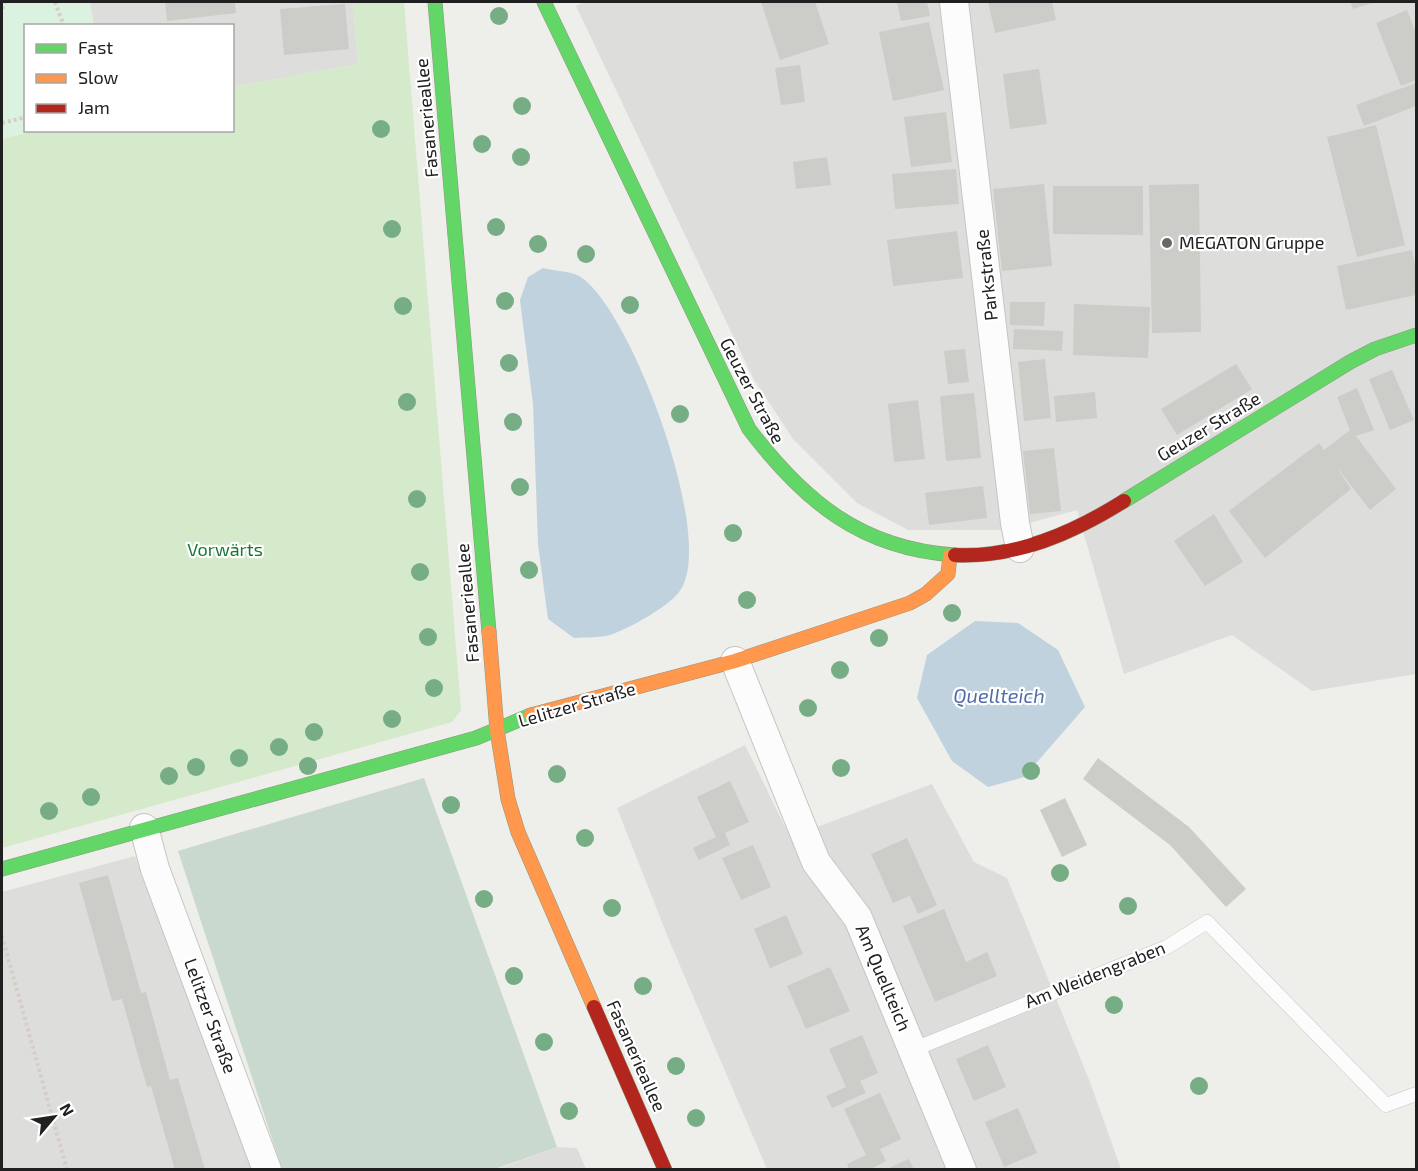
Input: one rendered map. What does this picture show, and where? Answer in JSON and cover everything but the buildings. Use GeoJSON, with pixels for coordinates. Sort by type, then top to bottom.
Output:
{"type":"FeatureCollection","features":[{"type":"Feature","properties":{"kind":"street","name":"Fasanerieallee"},"geometry":{"type":"LineString","coordinates":[[435,2],[497,730],[508,799],[518,832],[665,1170]]}},
{"type":"Feature","properties":{"kind":"street","name":"Geuzer Straße"},"geometry":{"type":"LineString","coordinates":[[544,2],[732,398],[767,457],[806,498],[858,532],[908,550],[950,555],[995,553],[1020,548],[1063,534],[1100,515],[1350,362],[1375,349],[1416,334]]}},
{"type":"Feature","properties":{"kind":"street","name":"Parkstraße"},"geometry":{"type":"LineString","coordinates":[[954,2],[1015,523],[1020,548]]}},
{"type":"Feature","properties":{"kind":"street","name":"Lelitzer Straße"},"geometry":{"type":"LineString","coordinates":[[2,869],[476,738],[531,715],[735,661],[909,603],[926,594],[948,574],[950,555]]}},
{"type":"Feature","properties":{"kind":"street","name":"Am Quellteich"},"geometry":{"type":"LineString","coordinates":[[735,661],[816,862],[858,918],[962,1170]]}},
{"type":"Feature","properties":{"kind":"street","name":"Lelitzer Straße"},"geometry":{"type":"LineString","coordinates":[[144,828],[155,869],[267,1170]]}},
{"type":"Feature","properties":{"kind":"lane","name":"Am Weidengraben"},"geometry":{"type":"LineString","coordinates":[[912,1050],[1167,947],[1207,922],[1386,1105],[1416,1094]]}},
{"type":"Feature","properties":{"kind":"path"},"geometry":{"type":"LineString","coordinates":[[2,9],[5,2]]}},
{"type":"Feature","properties":{"kind":"path"},"geometry":{"type":"LineString","coordinates":[[55,2],[63,24]]}},
{"type":"Feature","properties":{"kind":"path"},"geometry":{"type":"LineString","coordinates":[[2,123],[24,118]]}},
{"type":"Feature","properties":{"kind":"path"},"geometry":{"type":"LineString","coordinates":[[2,936],[67,1170]]}},
{"type":"Feature","properties":{"kind":"shaded area"},"geometry":{"type":"Polygon","coordinates":[[[2,2],[353,2],[358,64],[234,87],[234,24],[24,24],[24,131],[2,139],[2,2]]]}},
{"type":"Feature","properties":{"kind":"shaded area"},"geometry":{"type":"Polygon","coordinates":[[[585,2],[1416,2],[1416,674],[1312,691],[1232,635],[1124,674],[1077,510],[1003,530],[908,530],[857,503],[793,439],[753,378],[576,6],[585,2]]]}},
{"type":"Feature","properties":{"kind":"shaded area"},"geometry":{"type":"Polygon","coordinates":[[[745,745],[790,837],[932,784],[974,862],[1007,878],[1090,1082],[1121,1169],[767,1169],[669,940],[617,808],[745,745]]]}},
{"type":"Feature","properties":{"kind":"shaded area"},"geometry":{"type":"Polygon","coordinates":[[[135,856],[256,1169],[2,1170],[2,892],[135,856]]]}},
{"type":"Feature","properties":{"kind":"shaded area"},"geometry":{"type":"Polygon","coordinates":[[[557,1147],[577,1148],[586,1169],[495,1170],[557,1147]]]}},
{"type":"Feature","properties":{"kind":"green space"},"geometry":{"type":"Polygon","coordinates":[[[2,2],[90,2],[94,24],[24,24],[24,132],[31,132],[2,139],[2,2]]]}},
{"type":"Feature","properties":{"kind":"green space","name":"Vorwärts"},"geometry":{"type":"Polygon","coordinates":[[[353,2],[404,2],[461,710],[452,722],[2,848],[2,139],[28,132],[234,132],[234,87],[358,64],[353,2]]]}},
{"type":"Feature","properties":{"kind":"green space"},"geometry":{"type":"Polygon","coordinates":[[[424,778],[557,1147],[495,1169],[282,1169],[178,851],[424,778]]]}},
{"type":"Feature","properties":{"kind":"water"},"geometry":{"type":"Polygon","coordinates":[[[543,268],[579,276],[600,296],[622,331],[644,376],[663,426],[678,478],[687,526],[688,566],[679,592],[647,617],[606,636],[574,638],[548,619],[538,544],[533,404],[520,300],[528,277],[543,268]]]}},
{"type":"Feature","properties":{"kind":"water","name":"Quellteich"},"geometry":{"type":"Polygon","coordinates":[[[975,621],[1018,623],[1058,650],[1085,707],[1024,777],[988,787],[952,761],[917,698],[927,655],[975,621]]]}},
{"type":"Feature","properties":{"kind":"traffic: fast"},"geometry":{"type":"LineString","coordinates":[[435,2],[489,632]]}},
{"type":"Feature","properties":{"kind":"traffic: fast"},"geometry":{"type":"LineString","coordinates":[[544,2],[749,429],[791,478],[837,517],[891,543],[921,551],[955,555]]}},
{"type":"Feature","properties":{"kind":"traffic: fast"},"geometry":{"type":"LineString","coordinates":[[1124,501],[1350,362],[1375,349],[1416,335]]}},
{"type":"Feature","properties":{"kind":"traffic: fast"},"geometry":{"type":"LineString","coordinates":[[2,869],[476,738],[531,715]]}},
{"type":"Feature","properties":{"kind":"traffic: slow"},"geometry":{"type":"LineString","coordinates":[[531,715],[735,661],[910,603],[926,594],[948,574],[950,556]]}},
{"type":"Feature","properties":{"kind":"traffic: slow"},"geometry":{"type":"LineString","coordinates":[[489,632],[497,730],[508,799],[518,832],[594,1007]]}},
{"type":"Feature","properties":{"kind":"traffic: jam"},"geometry":{"type":"LineString","coordinates":[[955,555],[978,555],[1022,548],[1064,533],[1124,501]]}},
{"type":"Feature","properties":{"kind":"traffic: jam"},"geometry":{"type":"LineString","coordinates":[[594,1007],[665,1170]]}},
{"type":"Feature","properties":{"kind":"place","name":"MEGATON Gruppe"},"geometry":{"type":"Point","coordinates":[1167,243]}}]}
